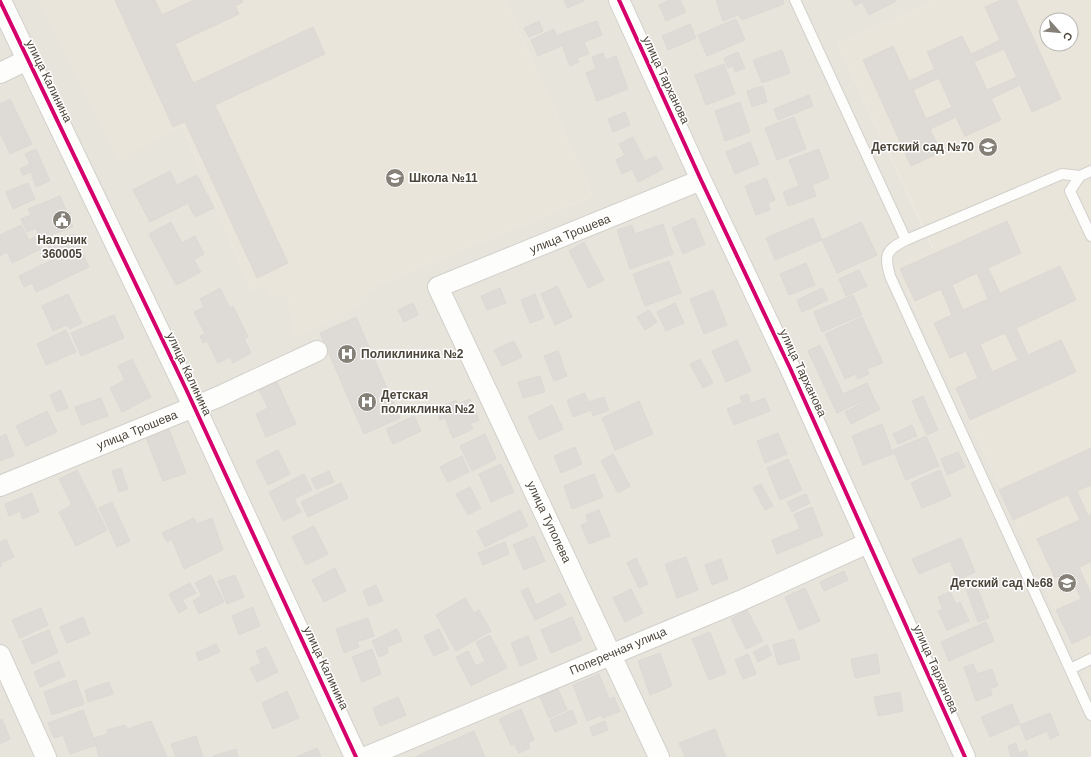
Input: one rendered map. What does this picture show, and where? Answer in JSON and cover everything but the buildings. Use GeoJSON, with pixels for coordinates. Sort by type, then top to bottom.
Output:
{"type":"FeatureCollection","features":[{"type":"Feature","properties":{"kind":"street","name":"улица Тарханова"},"geometry":{"type":"LineString","coordinates":[[619,0],[701,180],[790,368],[965,757]]}},
{"type":"Feature","properties":{"kind":"street","name":"улица Калинина"},"geometry":{"type":"LineString","coordinates":[[0,1],[193,406],[356,757]]}},
{"type":"Feature","properties":{"kind":"street"},"geometry":{"type":"LineString","coordinates":[[0,72],[27,60]]}},
{"type":"Feature","properties":{"kind":"street","name":"улица Трошева"},"geometry":{"type":"LineString","coordinates":[[438,287],[701,180]]}},
{"type":"Feature","properties":{"kind":"street","name":"улица Туполева"},"geometry":{"type":"LineString","coordinates":[[438,287],[659,757]]}},
{"type":"Feature","properties":{"kind":"street","name":"улица Трошева"},"geometry":{"type":"LineString","coordinates":[[0,486],[218,397],[317,351]]}},
{"type":"Feature","properties":{"kind":"street","name":"Поперечная улица"},"geometry":{"type":"LineString","coordinates":[[366,757],[740,601],[868,543]]}},
{"type":"Feature","properties":{"kind":"street"},"geometry":{"type":"LineString","coordinates":[[0,655],[46,757]]}},
{"type":"Feature","properties":{"kind":"lane"},"geometry":{"type":"LineString","coordinates":[[795,0],[906,240]]}},
{"type":"Feature","properties":{"kind":"lane"},"geometry":{"type":"LineString","coordinates":[[1091,171],[1080,176],[1062,174],[906,240],[892,247],[887,255],[886,264],[890,276],[1091,715]]}},
{"type":"Feature","properties":{"kind":"lane"},"geometry":{"type":"LineString","coordinates":[[1080,176],[1070,191],[1091,236]]}},
{"type":"Feature","properties":{"kind":"lane"},"geometry":{"type":"LineString","coordinates":[[1070,669],[1091,659]]}},
{"type":"Feature","properties":{"kind":"shaded area"},"geometry":{"type":"Polygon","coordinates":[[[0,0],[43,0],[39,2],[183,127],[251,290],[265,284],[287,294],[295,336],[359,300],[373,287],[593,196],[505,0],[934,0],[838,45],[933,249],[895,266],[997,479],[1091,688],[1091,757],[0,757],[0,0]]]}},
{"type":"Feature","properties":{"kind":"shaded area","name":"Школа №11"},"geometry":{"type":"Polygon","coordinates":[[[43,0],[505,0],[593,196],[373,287],[359,300],[360,304],[295,337],[287,295],[270,296],[265,285],[251,290],[183,127],[118,161],[38,2],[43,0]]]}},
{"type":"Feature","properties":{"kind":"shaded area","name":"Детский сад №70"},"geometry":{"type":"Polygon","coordinates":[[[934,0],[1091,0],[1091,688],[997,479],[895,266],[933,248],[838,45],[934,0]]]}},
{"type":"Feature","properties":{"kind":"cycle path"},"geometry":{"type":"LineString","coordinates":[[619,0],[701,180],[790,368],[965,757]]}},
{"type":"Feature","properties":{"kind":"cycle path"},"geometry":{"type":"LineString","coordinates":[[0,1],[186,389],[356,757]]}},
{"type":"Feature","properties":{"kind":"place","name":"Детский сад №70"},"geometry":{"type":"Point","coordinates":[988,147]}},
{"type":"Feature","properties":{"kind":"place","name":"Школа №11"},"geometry":{"type":"Point","coordinates":[395,178]}},
{"type":"Feature","properties":{"kind":"place","name":"Нальчик 360005"},"geometry":{"type":"Point","coordinates":[62,220]}},
{"type":"Feature","properties":{"kind":"place","name":"Поликлиника №2"},"geometry":{"type":"Point","coordinates":[347,354]}},
{"type":"Feature","properties":{"kind":"place","name":"Детская поликлинка №2"},"geometry":{"type":"Point","coordinates":[367,402]}},
{"type":"Feature","properties":{"kind":"place","name":"Детский сад №68"},"geometry":{"type":"Point","coordinates":[1067,583]}}]}
